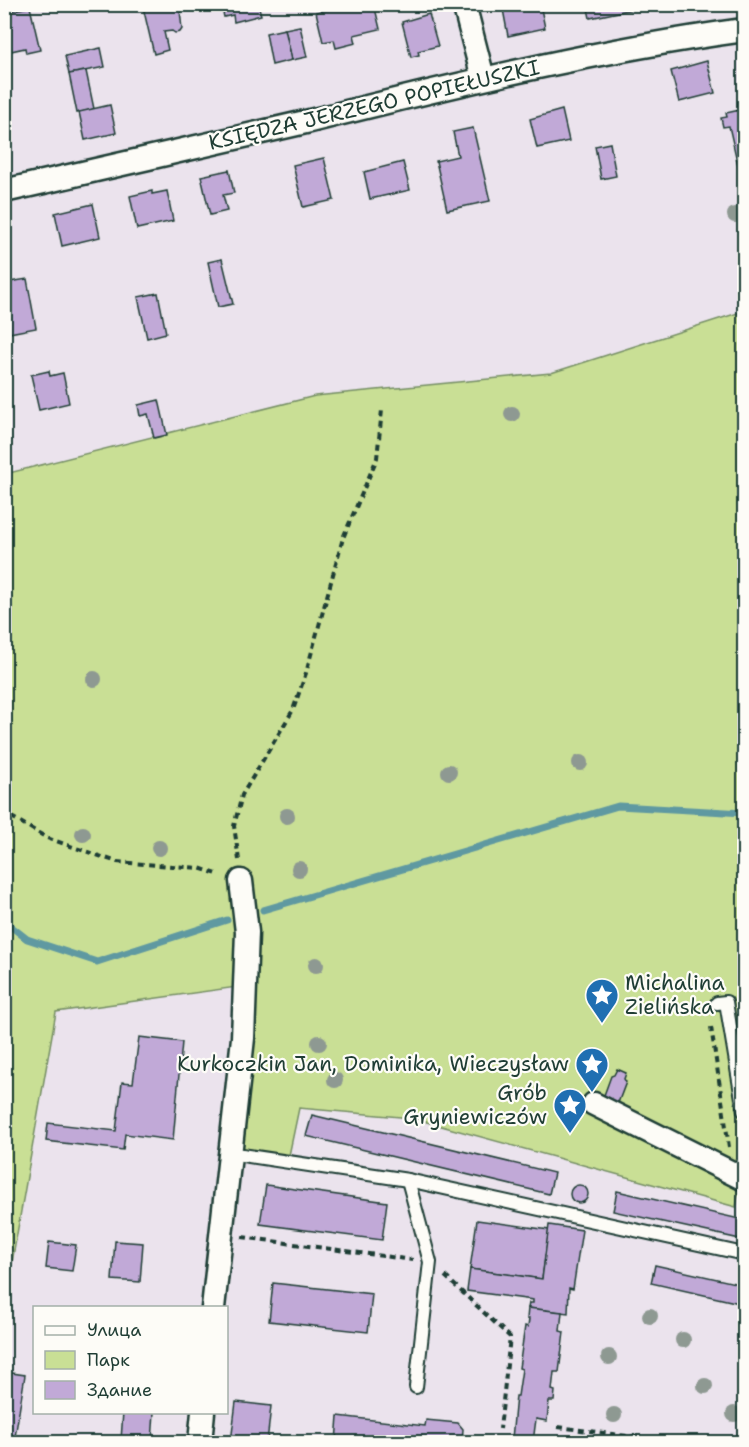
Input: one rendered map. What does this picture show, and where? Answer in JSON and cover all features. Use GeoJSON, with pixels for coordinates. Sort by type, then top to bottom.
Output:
{"type":"FeatureCollection","features":[{"type":"Feature","properties":{"kind":"street"},"geometry":{"type":"LineString","coordinates":[[464,4],[483,78]]}},
{"type":"Feature","properties":{"kind":"street","name":"KSIĘDZA JERZEGO POPIEŁUSZKI"},"geometry":{"type":"LineString","coordinates":[[4,191],[483,78],[676,39],[744,30]]}},
{"type":"Feature","properties":{"kind":"street"},"geometry":{"type":"LineString","coordinates":[[213,1306],[243,1038],[247,932],[241,881]]}},
{"type":"Feature","properties":{"kind":"street"},"geometry":{"type":"LineString","coordinates":[[594,1104],[739,1177]]}},
{"type":"Feature","properties":{"kind":"street"},"geometry":{"type":"LineString","coordinates":[[200,1443],[203,1414]]}},
{"type":"Feature","properties":{"kind":"lane"},"geometry":{"type":"LineString","coordinates":[[717,1004],[726,1002],[744,1111]]}},
{"type":"Feature","properties":{"kind":"lane"},"geometry":{"type":"LineString","coordinates":[[229,1153],[408,1180],[744,1254]]}},
{"type":"Feature","properties":{"kind":"lane"},"geometry":{"type":"LineString","coordinates":[[408,1180],[430,1262],[416,1387]]}},
{"type":"Feature","properties":{"kind":"path"},"geometry":{"type":"LineString","coordinates":[[4,809],[10,816],[47,838],[117,862],[199,868],[241,881],[234,826],[242,795],[293,710],[306,673],[343,538],[377,458],[382,410]]}},
{"type":"Feature","properties":{"kind":"path"},"geometry":{"type":"LineString","coordinates":[[717,1004],[707,1004],[739,1177]]}},
{"type":"Feature","properties":{"kind":"path"},"geometry":{"type":"LineString","coordinates":[[220,1234],[430,1262],[510,1337],[500,1429]]}},
{"type":"Feature","properties":{"kind":"path"},"geometry":{"type":"LineString","coordinates":[[558,1428],[674,1443]]}},
{"type":"Feature","properties":{"kind":"green space"},"geometry":{"type":"Polygon","coordinates":[[[744,311],[744,1170],[736,1207],[412,1118],[299,1108],[287,1165],[238,1155],[251,985],[56,1012],[5,1302],[5,474],[315,396],[551,373],[744,311]]]}},
{"type":"Feature","properties":{"kind":"building"},"geometry":{"type":"Polygon","coordinates":[[[153,4],[177,4],[182,29],[175,33],[164,32],[168,50],[154,54],[143,7],[153,4]]]}},
{"type":"Feature","properties":{"kind":"building"},"geometry":{"type":"Polygon","coordinates":[[[221,4],[258,4],[261,15],[234,22],[233,15],[224,17],[221,4]]]}},
{"type":"Feature","properties":{"kind":"building"},"geometry":{"type":"Polygon","coordinates":[[[344,4],[374,4],[380,29],[354,35],[356,43],[336,48],[334,40],[323,42],[316,12],[344,6],[344,4]]]}},
{"type":"Feature","properties":{"kind":"building"},"geometry":{"type":"Polygon","coordinates":[[[502,4],[540,4],[545,28],[508,36],[502,4]]]}},
{"type":"Feature","properties":{"kind":"building"},"geometry":{"type":"Polygon","coordinates":[[[587,4],[637,4],[638,8],[590,18],[587,4]]]}},
{"type":"Feature","properties":{"kind":"building"},"geometry":{"type":"Polygon","coordinates":[[[30,7],[40,50],[26,53],[25,48],[11,51],[10,43],[4,44],[4,12],[30,7]]]}},
{"type":"Feature","properties":{"kind":"building"},"geometry":{"type":"Polygon","coordinates":[[[429,14],[438,46],[418,51],[419,55],[411,57],[402,22],[429,14]]]}},
{"type":"Feature","properties":{"kind":"building"},"geometry":{"type":"Polygon","coordinates":[[[300,26],[307,57],[292,60],[285,29],[300,26]]]}},
{"type":"Feature","properties":{"kind":"building"},"geometry":{"type":"Polygon","coordinates":[[[285,29],[292,60],[272,65],[266,33],[285,29]]]}},
{"type":"Feature","properties":{"kind":"building"},"geometry":{"type":"Polygon","coordinates":[[[101,48],[105,67],[69,74],[65,56],[101,48]]]}},
{"type":"Feature","properties":{"kind":"building"},"geometry":{"type":"Polygon","coordinates":[[[707,61],[715,93],[679,102],[671,71],[707,61]]]}},
{"type":"Feature","properties":{"kind":"building"},"geometry":{"type":"Polygon","coordinates":[[[86,71],[94,109],[77,113],[69,74],[86,71]]]}},
{"type":"Feature","properties":{"kind":"building"},"geometry":{"type":"Polygon","coordinates":[[[110,105],[116,133],[85,140],[79,112],[110,105]]]}},
{"type":"Feature","properties":{"kind":"building"},"geometry":{"type":"Polygon","coordinates":[[[562,110],[569,141],[537,148],[530,119],[562,110]]]}},
{"type":"Feature","properties":{"kind":"building"},"geometry":{"type":"Polygon","coordinates":[[[740,110],[744,130],[744,173],[740,174],[729,126],[723,127],[721,118],[727,117],[726,113],[740,110]]]}},
{"type":"Feature","properties":{"kind":"building"},"geometry":{"type":"Polygon","coordinates":[[[473,128],[490,201],[447,210],[436,161],[458,156],[453,132],[473,128]]]}},
{"type":"Feature","properties":{"kind":"building"},"geometry":{"type":"Polygon","coordinates":[[[610,143],[616,176],[601,179],[595,146],[610,143]]]}},
{"type":"Feature","properties":{"kind":"building"},"geometry":{"type":"Polygon","coordinates":[[[324,158],[334,200],[303,207],[293,165],[324,158]]]}},
{"type":"Feature","properties":{"kind":"building"},"geometry":{"type":"Polygon","coordinates":[[[403,162],[410,190],[370,199],[364,172],[403,162]]]}},
{"type":"Feature","properties":{"kind":"building"},"geometry":{"type":"Polygon","coordinates":[[[229,170],[234,193],[223,195],[227,211],[210,215],[201,176],[229,170]]]}},
{"type":"Feature","properties":{"kind":"building"},"geometry":{"type":"Polygon","coordinates":[[[152,191],[152,194],[167,191],[173,221],[137,229],[130,196],[152,191]]]}},
{"type":"Feature","properties":{"kind":"building"},"geometry":{"type":"Polygon","coordinates":[[[93,204],[100,237],[62,246],[55,213],[93,204]]]}},
{"type":"Feature","properties":{"kind":"building"},"geometry":{"type":"Polygon","coordinates":[[[222,259],[233,304],[218,307],[208,262],[222,259]]]}},
{"type":"Feature","properties":{"kind":"building"},"geometry":{"type":"Polygon","coordinates":[[[27,279],[36,328],[4,334],[4,283],[27,279]]]}},
{"type":"Feature","properties":{"kind":"building"},"geometry":{"type":"Polygon","coordinates":[[[158,293],[166,333],[147,338],[138,297],[158,293]]]}},
{"type":"Feature","properties":{"kind":"building"},"geometry":{"type":"Polygon","coordinates":[[[49,371],[50,376],[63,373],[69,403],[39,410],[31,375],[49,371]]]}},
{"type":"Feature","properties":{"kind":"building"},"geometry":{"type":"Polygon","coordinates":[[[159,400],[167,435],[154,438],[148,414],[140,416],[138,405],[159,400]]]}},
{"type":"Feature","properties":{"kind":"building"},"geometry":{"type":"Polygon","coordinates":[[[139,1037],[182,1042],[173,1140],[125,1134],[123,1150],[46,1141],[48,1123],[116,1131],[122,1082],[133,1083],[139,1037]]]}},
{"type":"Feature","properties":{"kind":"building"},"geometry":{"type":"Polygon","coordinates":[[[617,1069],[626,1073],[624,1079],[626,1082],[618,1103],[603,1098],[611,1076],[617,1069]]]}},
{"type":"Feature","properties":{"kind":"building"},"geometry":{"type":"Polygon","coordinates":[[[312,1115],[554,1173],[549,1194],[306,1136],[312,1115]]]}},
{"type":"Feature","properties":{"kind":"building"},"geometry":{"type":"Polygon","coordinates":[[[266,1185],[387,1202],[382,1240],[260,1224],[266,1185]]]}},
{"type":"Feature","properties":{"kind":"building"},"geometry":{"type":"Polygon","coordinates":[[[579,1185],[585,1188],[588,1194],[585,1200],[579,1203],[573,1200],[570,1194],[573,1188],[579,1185]]]}},
{"type":"Feature","properties":{"kind":"building"},"geometry":{"type":"Polygon","coordinates":[[[617,1191],[744,1220],[740,1239],[613,1211],[617,1191]]]}},
{"type":"Feature","properties":{"kind":"building"},"geometry":{"type":"Polygon","coordinates":[[[477,1220],[549,1230],[542,1279],[470,1269],[477,1220]]]}},
{"type":"Feature","properties":{"kind":"building"},"geometry":{"type":"Polygon","coordinates":[[[549,1225],[582,1230],[573,1289],[569,1288],[568,1313],[528,1308],[529,1303],[533,1303],[533,1300],[467,1291],[470,1269],[542,1279],[549,1225]]]}},
{"type":"Feature","properties":{"kind":"building"},"geometry":{"type":"Polygon","coordinates":[[[115,1241],[143,1243],[140,1282],[112,1280],[115,1241]]]}},
{"type":"Feature","properties":{"kind":"building"},"geometry":{"type":"Polygon","coordinates":[[[49,1242],[76,1245],[72,1271],[46,1268],[49,1242]]]}},
{"type":"Feature","properties":{"kind":"building"},"geometry":{"type":"Polygon","coordinates":[[[655,1265],[744,1285],[744,1304],[651,1283],[655,1265]]]}},
{"type":"Feature","properties":{"kind":"building"},"geometry":{"type":"Polygon","coordinates":[[[273,1283],[372,1294],[368,1332],[269,1321],[273,1283]]]}},
{"type":"Feature","properties":{"kind":"building"},"geometry":{"type":"Polygon","coordinates":[[[528,1308],[562,1312],[560,1331],[564,1332],[559,1372],[554,1372],[552,1390],[555,1391],[554,1401],[549,1401],[547,1421],[536,1419],[533,1442],[512,1439],[516,1396],[518,1396],[522,1369],[519,1368],[525,1326],[528,1327],[529,1319],[527,1319],[528,1308]]]}},
{"type":"Feature","properties":{"kind":"building"},"geometry":{"type":"Polygon","coordinates":[[[5,1372],[25,1375],[15,1437],[4,1435],[5,1372]]]}},
{"type":"Feature","properties":{"kind":"building"},"geometry":{"type":"Polygon","coordinates":[[[236,1402],[271,1406],[267,1442],[231,1442],[236,1402]]]}},
{"type":"Feature","properties":{"kind":"building"},"geometry":{"type":"Polygon","coordinates":[[[123,1414],[154,1414],[152,1442],[121,1440],[123,1414]]]}},
{"type":"Feature","properties":{"kind":"building"},"geometry":{"type":"Polygon","coordinates":[[[338,1416],[425,1426],[426,1420],[458,1423],[463,1429],[462,1442],[336,1442],[338,1416]]]}},
{"type":"Feature","properties":{"kind":"building"},"geometry":{"type":"Polygon","coordinates":[[[512,1439],[533,1442],[511,1442],[512,1439]]]}},
{"type":"Feature","properties":{"kind":"waterway"},"geometry":{"type":"LineString","coordinates":[[263,910],[618,806],[744,813]]}},
{"type":"Feature","properties":{"kind":"waterway"},"geometry":{"type":"LineString","coordinates":[[4,921],[27,939],[97,962],[227,920]]}},
{"type":"Feature","properties":{"kind":"place","name":"Michalina Zielińska"},"geometry":{"type":"Point","coordinates":[602,1024]}},
{"type":"Feature","properties":{"kind":"place","name":"Kurkoczkin Jan, Dominika, Wieczysław"},"geometry":{"type":"Point","coordinates":[592,1093]}},
{"type":"Feature","properties":{"kind":"place","name":"Grób Gryniewiczów"},"geometry":{"type":"Point","coordinates":[570,1134]}}]}
